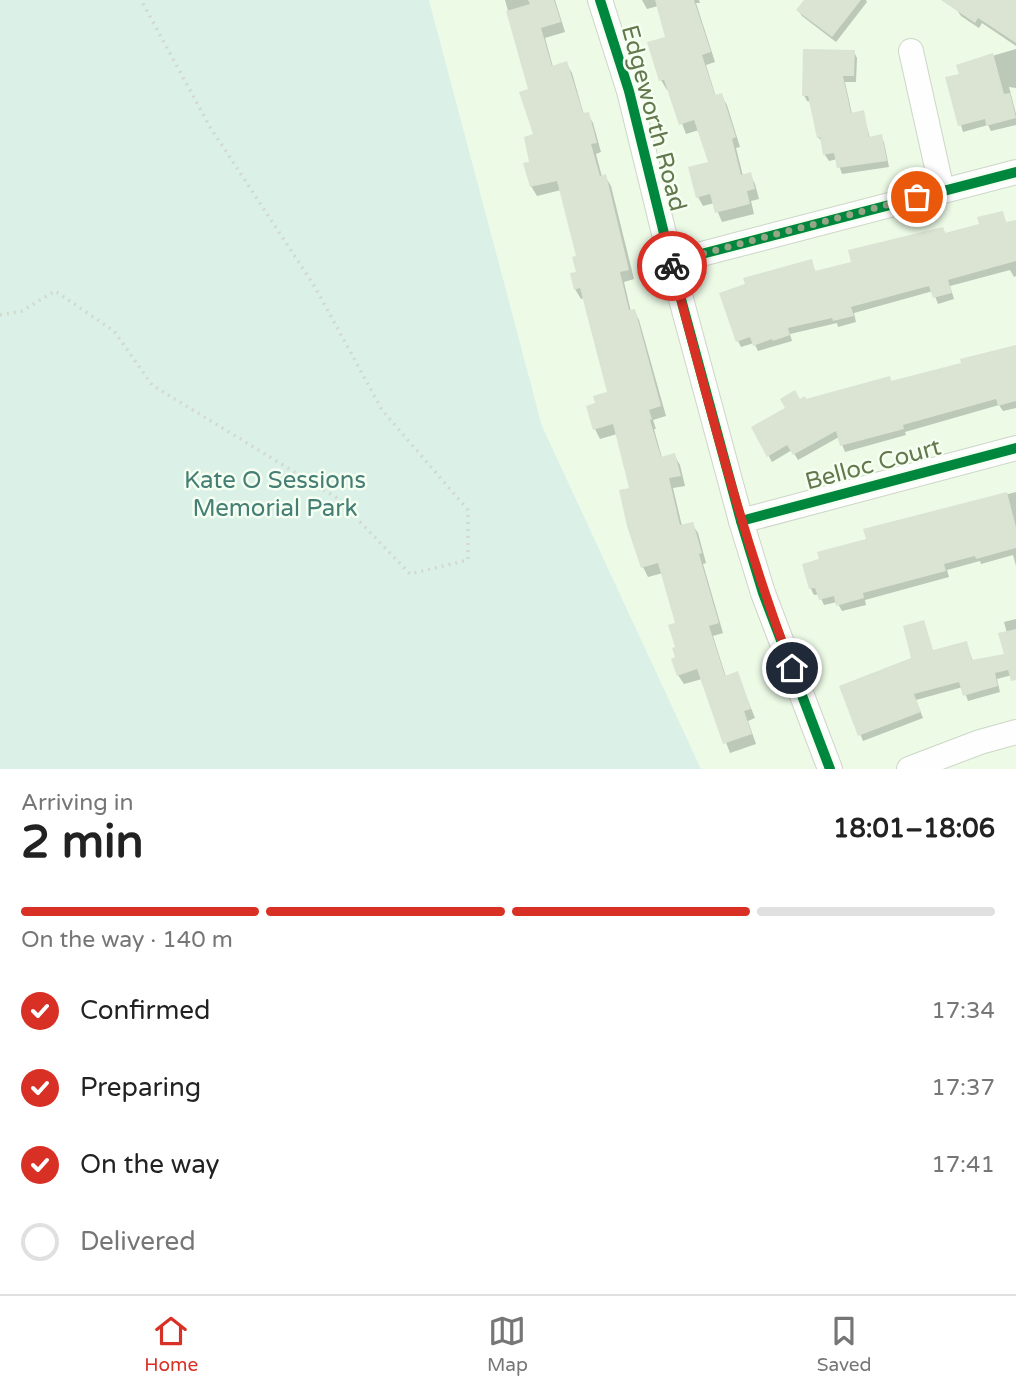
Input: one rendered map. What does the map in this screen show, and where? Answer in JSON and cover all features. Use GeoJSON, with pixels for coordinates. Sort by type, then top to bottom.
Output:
{"type":"FeatureCollection","features":[{"type":"Feature","properties":{"kind":"street","name":"Edgeworth Road"},"geometry":{"type":"LineString","coordinates":[[600,0],[629,91],[671,262],[741,521],[763,593],[830,769]]}},
{"type":"Feature","properties":{"kind":"street"},"geometry":{"type":"LineString","coordinates":[[911,51],[942,190]]}},
{"type":"Feature","properties":{"kind":"street"},"geometry":{"type":"LineString","coordinates":[[671,262],[1016,172]]}},
{"type":"Feature","properties":{"kind":"street","name":"Belloc Court"},"geometry":{"type":"LineString","coordinates":[[741,521],[1016,448]]}},
{"type":"Feature","properties":{"kind":"street"},"geometry":{"type":"LineString","coordinates":[[909,769],[980,742],[1016,732]]}},
{"type":"Feature","properties":{"kind":"path"},"geometry":{"type":"LineString","coordinates":[[0,315],[22,311],[55,291],[114,331],[152,385],[337,498],[410,574],[468,560],[468,510],[382,410],[315,287],[210,127],[141,0]]}},
{"type":"Feature","properties":{"kind":"shaded area"},"geometry":{"type":"Polygon","coordinates":[[[429,0],[1016,0],[1016,769],[701,769],[542,426],[429,0]]]}},
{"type":"Feature","properties":{"kind":"green space","name":"Kate O Sessions Memorial Park"},"geometry":{"type":"Polygon","coordinates":[[[0,0],[429,0],[542,426],[701,769],[0,769],[0,0]]]}},
{"type":"Feature","properties":{"kind":"building"},"geometry":{"type":"Polygon","coordinates":[[[528,0],[554,0],[561,22],[541,28],[552,66],[567,61],[583,113],[589,112],[597,143],[591,144],[600,176],[606,174],[629,270],[620,272],[629,310],[635,309],[661,406],[649,410],[650,420],[661,457],[675,453],[681,476],[669,478],[680,525],[693,522],[702,553],[699,554],[719,623],[709,626],[725,676],[738,671],[751,709],[744,711],[752,734],[723,744],[697,669],[677,676],[671,659],[675,657],[672,648],[675,647],[668,625],[675,623],[658,563],[641,568],[627,526],[619,490],[629,488],[613,424],[593,430],[586,406],[595,403],[593,396],[607,392],[580,288],[574,290],[570,273],[576,272],[572,257],[576,256],[557,181],[530,187],[523,163],[529,162],[524,137],[533,134],[519,92],[528,89],[506,11],[530,4],[528,0]]]}},
{"type":"Feature","properties":{"kind":"building"},"geometry":{"type":"Polygon","coordinates":[[[655,0],[694,0],[711,52],[702,55],[715,95],[722,93],[736,137],[732,139],[741,175],[751,172],[755,189],[747,191],[750,204],[715,213],[710,194],[696,198],[688,167],[708,162],[694,120],[679,125],[664,80],[659,81],[647,42],[665,37],[655,0]]]}},
{"type":"Feature","properties":{"kind":"building"},"geometry":{"type":"Polygon","coordinates":[[[804,0],[861,0],[832,37],[796,10],[804,0]]]}},
{"type":"Feature","properties":{"kind":"building"},"geometry":{"type":"Polygon","coordinates":[[[941,0],[1016,0],[1016,43],[978,18],[975,23],[941,0]]]}},
{"type":"Feature","properties":{"kind":"building"},"geometry":{"type":"Polygon","coordinates":[[[803,49],[855,50],[854,76],[843,76],[851,113],[864,110],[869,137],[882,134],[887,161],[837,168],[834,153],[823,155],[808,96],[802,96],[803,49]]]}},
{"type":"Feature","properties":{"kind":"building"},"geometry":{"type":"Polygon","coordinates":[[[993,53],[1004,94],[1010,93],[1016,118],[986,126],[985,119],[958,126],[945,77],[959,74],[956,65],[993,53]]]}},
{"type":"Feature","properties":{"kind":"building"},"geometry":{"type":"Polygon","coordinates":[[[1003,211],[1006,222],[1016,220],[1016,261],[948,280],[952,293],[933,298],[929,286],[851,307],[854,316],[788,328],[790,335],[773,341],[772,339],[753,346],[750,337],[736,342],[719,293],[745,284],[743,278],[812,259],[815,271],[851,262],[848,250],[943,227],[945,233],[979,224],[977,217],[1003,211]]]}},
{"type":"Feature","properties":{"kind":"building"},"geometry":{"type":"Polygon","coordinates":[[[1016,345],[1016,401],[998,406],[996,399],[903,425],[904,429],[840,446],[836,431],[793,455],[787,445],[767,457],[751,427],[785,408],[780,399],[795,390],[800,399],[805,396],[806,399],[890,376],[891,381],[961,363],[960,359],[1016,345]]]}},
{"type":"Feature","properties":{"kind":"building"},"geometry":{"type":"Polygon","coordinates":[[[1007,492],[1016,527],[1016,548],[944,564],[946,571],[863,593],[864,598],[836,606],[834,596],[819,600],[815,588],[809,589],[802,564],[819,559],[817,552],[866,539],[863,529],[1007,492]]]}},
{"type":"Feature","properties":{"kind":"building"},"geometry":{"type":"Polygon","coordinates":[[[924,620],[933,650],[967,641],[972,660],[1004,654],[998,633],[1016,629],[1016,680],[1011,681],[1008,670],[995,673],[998,686],[963,696],[959,682],[914,694],[921,712],[858,736],[839,686],[911,658],[903,626],[924,620]]]}},
{"type":"Feature","properties":{"kind":"cycle path"},"geometry":{"type":"LineString","coordinates":[[600,0],[629,91],[671,262],[741,521],[763,593],[830,769]]}},
{"type":"Feature","properties":{"kind":"cycle path"},"geometry":{"type":"LineString","coordinates":[[671,262],[1016,172]]}},
{"type":"Feature","properties":{"kind":"cycle path"},"geometry":{"type":"LineString","coordinates":[[741,521],[1016,448]]}},
{"type":"Feature","properties":{"kind":"way so far"},"geometry":{"type":"LineString","coordinates":[[672,266],[671,262],[917,197]]}},
{"type":"Feature","properties":{"kind":"route"},"geometry":{"type":"LineString","coordinates":[[672,266],[741,521],[763,593],[792,668]]}}]}
